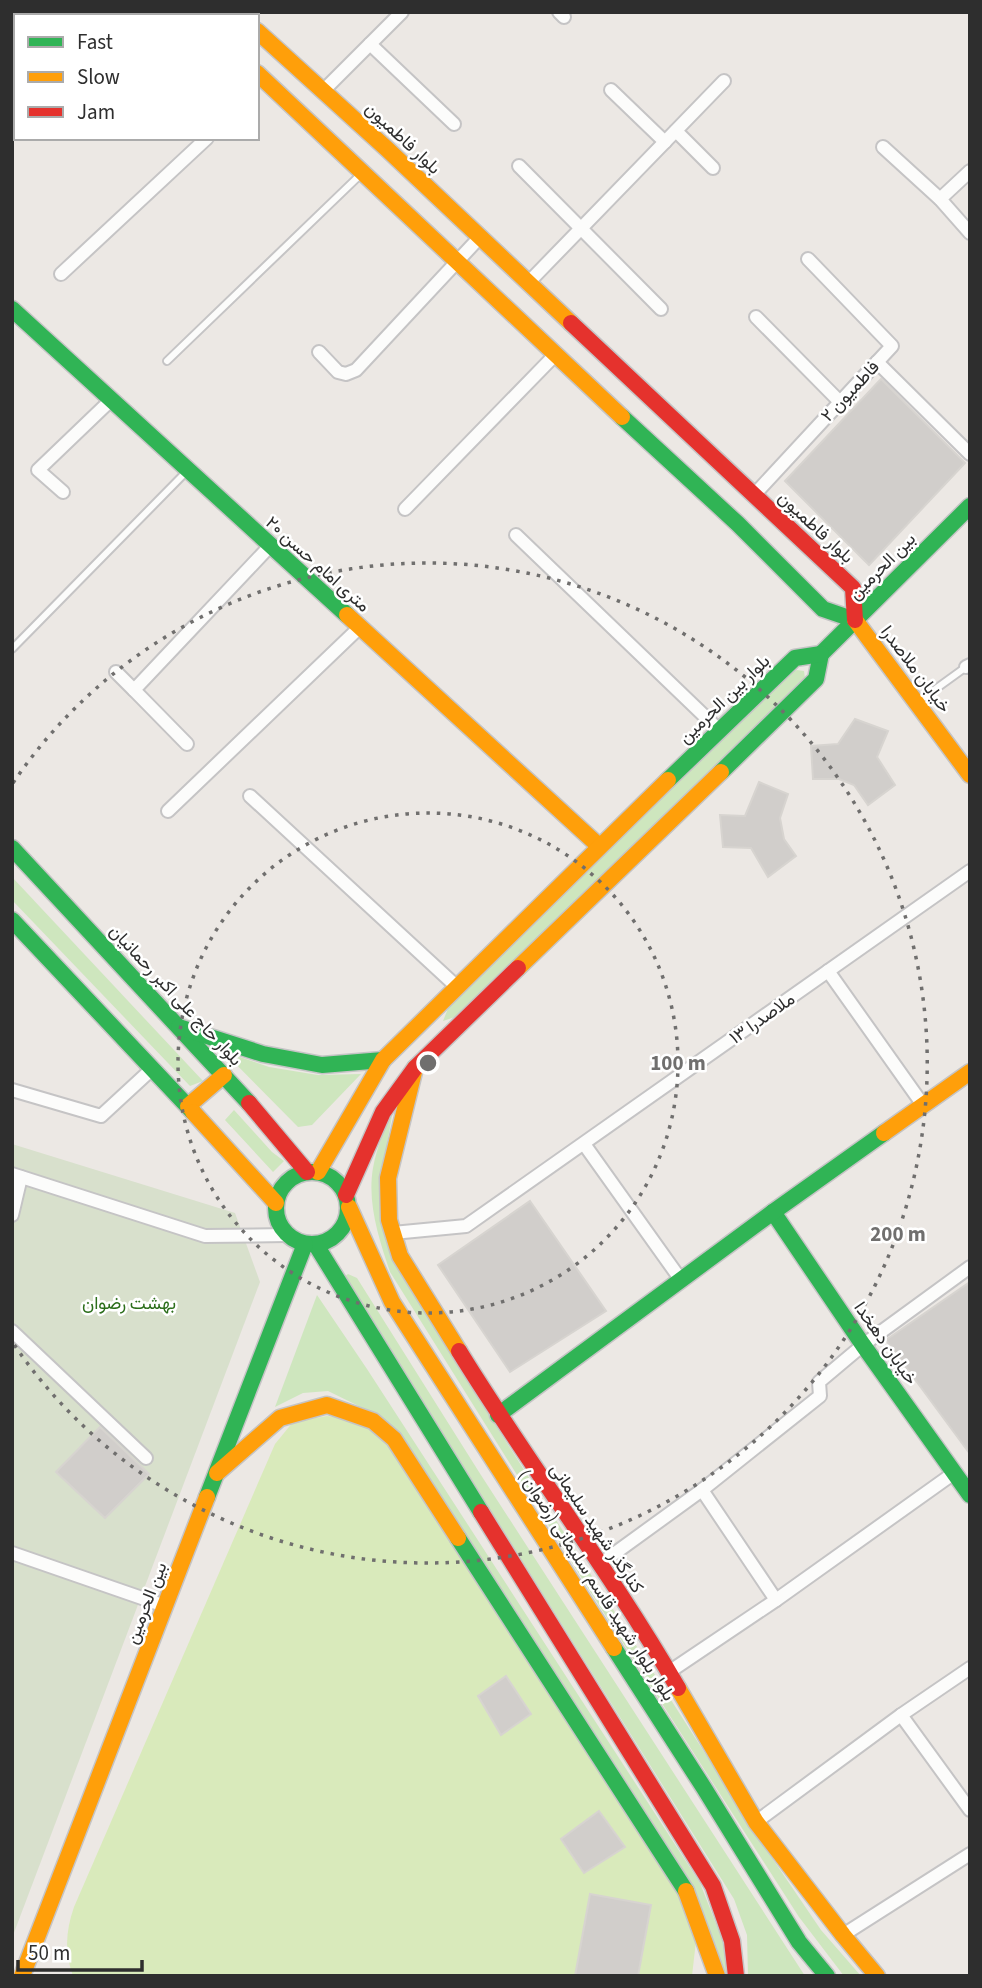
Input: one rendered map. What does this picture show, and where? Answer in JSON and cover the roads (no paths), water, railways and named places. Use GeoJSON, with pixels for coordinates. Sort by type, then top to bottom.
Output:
{"type":"FeatureCollection","features":[{"type":"Feature","properties":{"kind":"street"},"geometry":{"type":"LineString","coordinates":[[323,92],[402,12]]}},
{"type":"Feature","properties":{"kind":"street","name":"بلوار فاطمیون"},"geometry":{"type":"LineString","coordinates":[[259,33],[754,495],[812,574],[823,609],[855,620],[853,588],[812,574],[738,524],[363,172],[260,82]]}},
{"type":"Feature","properties":{"kind":"street"},"geometry":{"type":"LineString","coordinates":[[370,44],[454,124]]}},
{"type":"Feature","properties":{"kind":"street"},"geometry":{"type":"LineString","coordinates":[[528,283],[724,81]]}},
{"type":"Feature","properties":{"kind":"street"},"geometry":{"type":"LineString","coordinates":[[611,90],[665,142]]}},
{"type":"Feature","properties":{"kind":"street"},"geometry":{"type":"LineString","coordinates":[[676,131],[713,168]]}},
{"type":"Feature","properties":{"kind":"street"},"geometry":{"type":"LineString","coordinates":[[61,274],[205,140]]}},
{"type":"Feature","properties":{"kind":"street"},"geometry":{"type":"LineString","coordinates":[[883,147],[940,199],[970,233]]}},
{"type":"Feature","properties":{"kind":"street"},"geometry":{"type":"LineString","coordinates":[[519,166],[661,309]]}},
{"type":"Feature","properties":{"kind":"street"},"geometry":{"type":"LineString","coordinates":[[940,199],[970,171]]}},
{"type":"Feature","properties":{"kind":"street"},"geometry":{"type":"LineString","coordinates":[[319,352],[338,372],[346,374],[356,370],[480,237]]}},
{"type":"Feature","properties":{"kind":"street","name":"فاطمیون ۲"},"geometry":{"type":"LineString","coordinates":[[754,495],[892,346],[808,259]]}},
{"type":"Feature","properties":{"kind":"street","name":"۲۰ متری امام حسن"},"geometry":{"type":"LineString","coordinates":[[12,309],[600,846]]}},
{"type":"Feature","properties":{"kind":"street"},"geometry":{"type":"LineString","coordinates":[[756,317],[840,402]]}},
{"type":"Feature","properties":{"kind":"street"},"geometry":{"type":"LineString","coordinates":[[405,509],[555,355]]}},
{"type":"Feature","properties":{"kind":"street"},"geometry":{"type":"LineString","coordinates":[[877,362],[970,454]]}},
{"type":"Feature","properties":{"kind":"street"},"geometry":{"type":"LineString","coordinates":[[63,492],[38,470],[111,400]]}},
{"type":"Feature","properties":{"kind":"street","name":"بین الحرمین"},"geometry":{"type":"LineString","coordinates":[[821,654],[970,506]]}},
{"type":"Feature","properties":{"kind":"street"},"geometry":{"type":"LineString","coordinates":[[516,535],[719,730]]}},
{"type":"Feature","properties":{"kind":"street"},"geometry":{"type":"LineString","coordinates":[[134,690],[270,546]]}},
{"type":"Feature","properties":{"kind":"street","name":"خیابان ملاصدرا"},"geometry":{"type":"LineString","coordinates":[[855,620],[970,775]]}},
{"type":"Feature","properties":{"kind":"street"},"geometry":{"type":"LineString","coordinates":[[169,811],[359,627]]}},
{"type":"Feature","properties":{"kind":"street"},"geometry":{"type":"LineString","coordinates":[[348,1201],[340,1184],[330,1177],[312,1172],[295,1176],[286,1183],[279,1192],[276,1215],[280,1226],[295,1241],[310,1245],[327,1242],[336,1236],[348,1218],[348,1201],[383,1112],[415,1068],[802,694],[816,678],[821,654]]}},
{"type":"Feature","properties":{"kind":"street","name":"بلوار بین الحرمین"},"geometry":{"type":"LineString","coordinates":[[312,1172],[383,1060],[795,658],[821,654]]}},
{"type":"Feature","properties":{"kind":"street"},"geometry":{"type":"LineString","coordinates":[[116,672],[187,744]]}},
{"type":"Feature","properties":{"kind":"street"},"geometry":{"type":"LineString","coordinates":[[250,796],[456,986]]}},
{"type":"Feature","properties":{"kind":"street","name":"بلوار حاج علی اکبر رحمانیان"},"geometry":{"type":"LineString","coordinates":[[12,848],[312,1172]]}},
{"type":"Feature","properties":{"kind":"street","name":"ملاصدرا ۱۳"},"geometry":{"type":"LineString","coordinates":[[393,1233],[466,1226],[970,871]]}},
{"type":"Feature","properties":{"kind":"street"},"geometry":{"type":"LineString","coordinates":[[12,920],[153,1068],[276,1203]]}},
{"type":"Feature","properties":{"kind":"street"},"geometry":{"type":"LineString","coordinates":[[828,971],[923,1105]]}},
{"type":"Feature","properties":{"kind":"street"},"geometry":{"type":"LineString","coordinates":[[425,1018],[447,1037]]}},
{"type":"Feature","properties":{"kind":"street"},"geometry":{"type":"LineString","coordinates":[[178,1026],[263,1054],[322,1065],[383,1060]]}},
{"type":"Feature","properties":{"kind":"street"},"geometry":{"type":"LineString","coordinates":[[12,1090],[101,1116],[153,1068]]}},
{"type":"Feature","properties":{"kind":"street","name":"کنارگذر شهید سلیمانی"},"geometry":{"type":"LineString","coordinates":[[415,1068],[388,1178],[390,1220],[400,1256],[498,1415],[600,1564],[669,1672],[756,1822],[877,1976]]}},
{"type":"Feature","properties":{"kind":"street"},"geometry":{"type":"LineString","coordinates":[[498,1415],[970,1072]]}},
{"type":"Feature","properties":{"kind":"street"},"geometry":{"type":"LineString","coordinates":[[188,1106],[223,1075]]}},
{"type":"Feature","properties":{"kind":"street"},"geometry":{"type":"LineString","coordinates":[[584,1144],[681,1280]]}},
{"type":"Feature","properties":{"kind":"street"},"geometry":{"type":"LineString","coordinates":[[12,1215],[17,1175],[205,1236],[287,1235]]}},
{"type":"Feature","properties":{"kind":"street","name":"بلوار بلوار شهید قاسم سلیمانی (رضوان )"},"geometry":{"type":"LineString","coordinates":[[348,1201],[392,1302],[704,1788],[799,1942],[827,1976]]}},
{"type":"Feature","properties":{"kind":"street","name":"خیابان دهخدا"},"geometry":{"type":"LineString","coordinates":[[774,1212],[863,1345],[970,1494]]}},
{"type":"Feature","properties":{"kind":"street"},"geometry":{"type":"LineString","coordinates":[[310,1245],[713,1886],[729,1925],[736,1976]]}},
{"type":"Feature","properties":{"kind":"street","name":"بین الحرمین"},"geometry":{"type":"LineString","coordinates":[[22,1976],[217,1473],[310,1245]]}},
{"type":"Feature","properties":{"kind":"street"},"geometry":{"type":"LineString","coordinates":[[600,1564],[702,1490],[820,1396],[819,1382],[863,1345],[970,1266]]}},
{"type":"Feature","properties":{"kind":"street"},"geometry":{"type":"LineString","coordinates":[[12,1331],[146,1458]]}},
{"type":"Feature","properties":{"kind":"street"},"geometry":{"type":"LineString","coordinates":[[217,1473],[280,1418],[327,1405],[373,1421],[394,1439],[687,1892],[717,1976]]}},
{"type":"Feature","properties":{"kind":"street"},"geometry":{"type":"LineString","coordinates":[[669,1672],[776,1600],[954,1473]]}},
{"type":"Feature","properties":{"kind":"street"},"geometry":{"type":"LineString","coordinates":[[702,1490],[776,1600]]}},
{"type":"Feature","properties":{"kind":"street"},"geometry":{"type":"LineString","coordinates":[[12,1553],[165,1606]]}},
{"type":"Feature","properties":{"kind":"street"},"geometry":{"type":"LineString","coordinates":[[756,1822],[901,1715],[970,1668]]}},
{"type":"Feature","properties":{"kind":"street"},"geometry":{"type":"LineString","coordinates":[[901,1715],[970,1810]]}},
{"type":"Feature","properties":{"kind":"street"},"geometry":{"type":"LineString","coordinates":[[843,1935],[970,1854]]}},
{"type":"Feature","properties":{"kind":"lane"},"geometry":{"type":"LineString","coordinates":[[167,361],[363,172]]}},
{"type":"Feature","properties":{"kind":"lane"},"geometry":{"type":"LineString","coordinates":[[12,649],[187,471]]}},
{"type":"Feature","properties":{"kind":"lane"},"geometry":{"type":"LineString","coordinates":[[918,703],[968,666]]}},
{"type":"Feature","properties":{"kind":"park label","name":"بهشت رضوان"},"geometry":{"type":"Point","coordinates":[129,1303]}}]}
